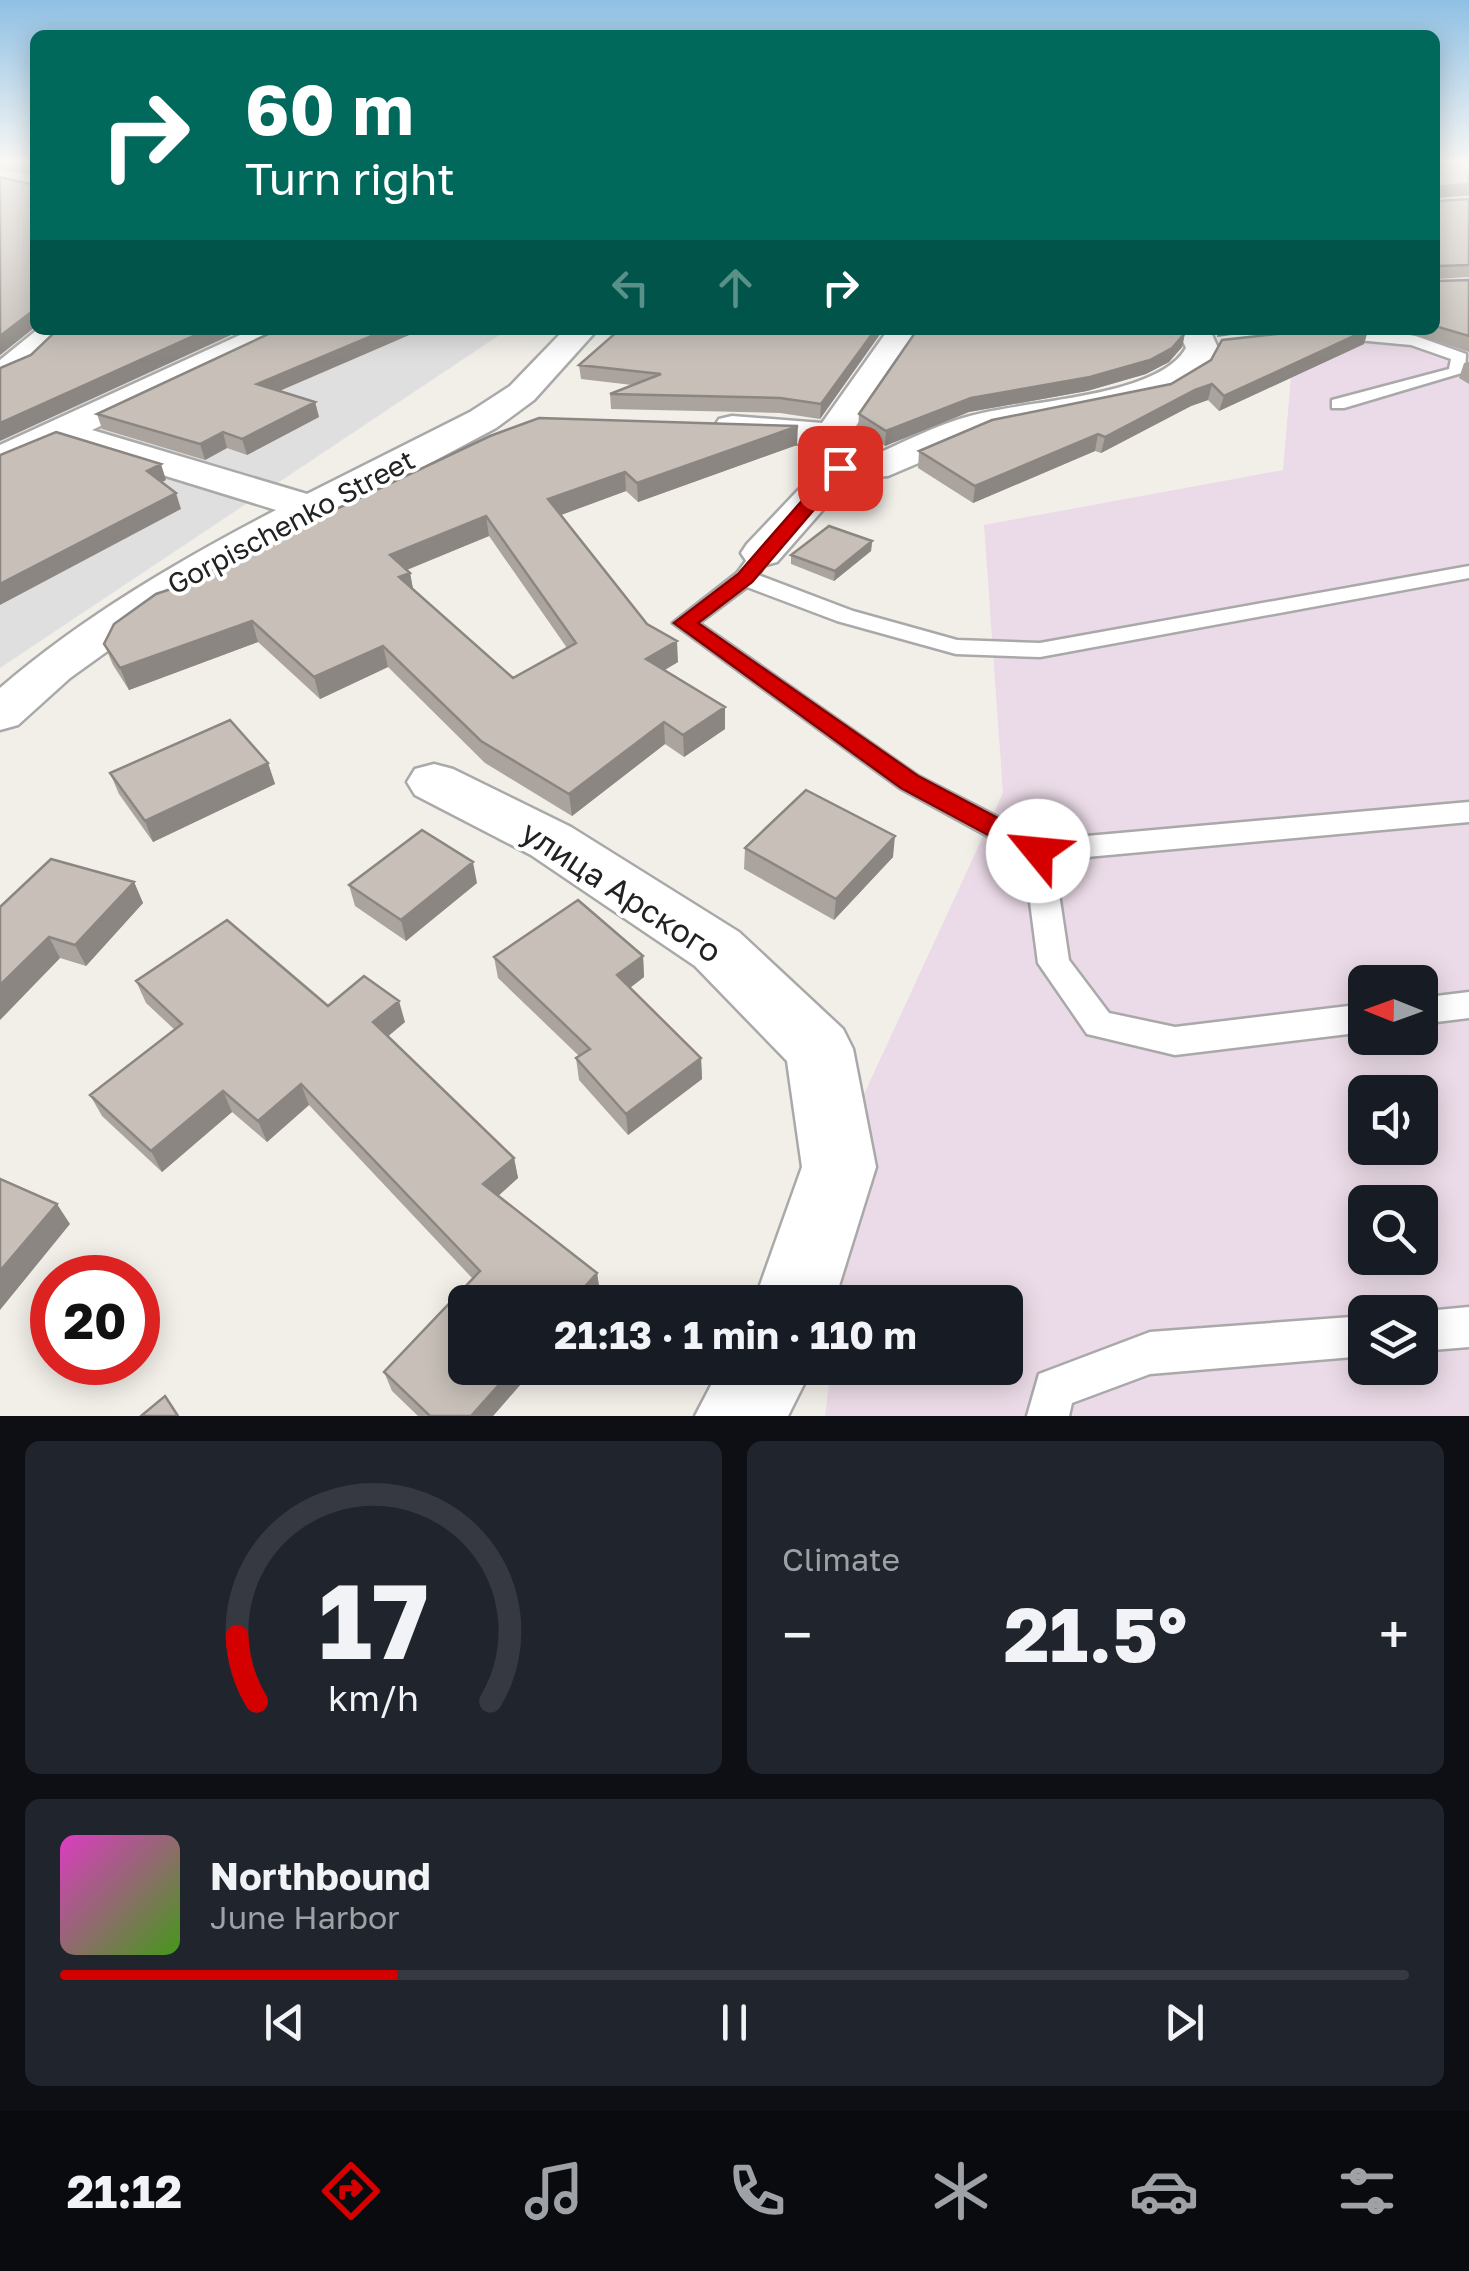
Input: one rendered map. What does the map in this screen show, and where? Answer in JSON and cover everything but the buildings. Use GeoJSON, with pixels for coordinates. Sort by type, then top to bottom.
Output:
{"type":"FeatureCollection","features":[{"type":"Feature","properties":{"kind":"street"},"geometry":{"type":"LineString","coordinates":[[0,374],[50,335]]}},
{"type":"Feature","properties":{"kind":"street"},"geometry":{"type":"LineString","coordinates":[[0,459],[265,335]]}},
{"type":"Feature","properties":{"kind":"street","name":"Gorpischenko Street"},"geometry":{"type":"LineString","coordinates":[[0,714],[28,687],[173,582],[482,420],[522,393],[576,335]]}},
{"type":"Feature","properties":{"kind":"street"},"geometry":{"type":"LineString","coordinates":[[754,566],[836,451],[901,335]]}},
{"type":"Feature","properties":{"kind":"street"},"geometry":{"type":"LineString","coordinates":[[703,426],[836,451],[876,468],[979,424],[1155,389],[1193,364],[1204,342]]}},
{"type":"Feature","properties":{"kind":"street"},"geometry":{"type":"LineString","coordinates":[[482,420],[536,421]]}},
{"type":"Feature","properties":{"kind":"street"},"geometry":{"type":"LineString","coordinates":[[58,431],[316,509]]}},
{"type":"Feature","properties":{"kind":"street","name":"улица Арского"},"geometry":{"type":"LineString","coordinates":[[434,782],[550,841],[717,949],[819,1049],[839,1168],[800,1285]]}},
{"type":"Feature","properties":{"kind":"street"},"geometry":{"type":"LineString","coordinates":[[738,1416],[759,1385]]}},
{"type":"Feature","properties":{"kind":"lane"},"geometry":{"type":"LineString","coordinates":[[1338,404],[1457,372],[1460,357],[1413,340],[1376,335]]}},
{"type":"Feature","properties":{"kind":"lane"},"geometry":{"type":"LineString","coordinates":[[1469,572],[1040,650],[956,647],[846,616],[754,566],[684,623],[909,782],[1038,851],[1469,812]]}},
{"type":"Feature","properties":{"kind":"lane"},"geometry":{"type":"LineString","coordinates":[[1038,851],[1054,962],[1099,1024],[1175,1041],[1348,1020]]}},
{"type":"Feature","properties":{"kind":"lane"},"geometry":{"type":"LineString","coordinates":[[1438,1009],[1469,1005]]}},
{"type":"Feature","properties":{"kind":"lane"},"geometry":{"type":"LineString","coordinates":[[1438,1330],[1469,1328]]}},
{"type":"Feature","properties":{"kind":"lane"},"geometry":{"type":"LineString","coordinates":[[1048,1416],[1054,1389],[1150,1353],[1348,1337]]}},
{"type":"Feature","properties":{"kind":"shaded area"},"geometry":{"type":"Polygon","coordinates":[[[0,229],[30,229],[30,335],[500,335],[0,668],[0,229]]]}},
{"type":"Feature","properties":{"kind":"shaded area"},"geometry":{"type":"Polygon","coordinates":[[[1440,229],[1469,229],[1469,1416],[825,1416],[829,1385],[1023,1385],[1023,1285],[840,1285],[860,1103],[1003,793],[984,525],[1283,470],[1295,335],[1440,335],[1440,229]]]}},
{"type":"Feature","properties":{"kind":"route"},"geometry":{"type":"LineString","coordinates":[[840,468],[762,553],[745,578],[684,623],[909,782],[1038,851]]}}]}
